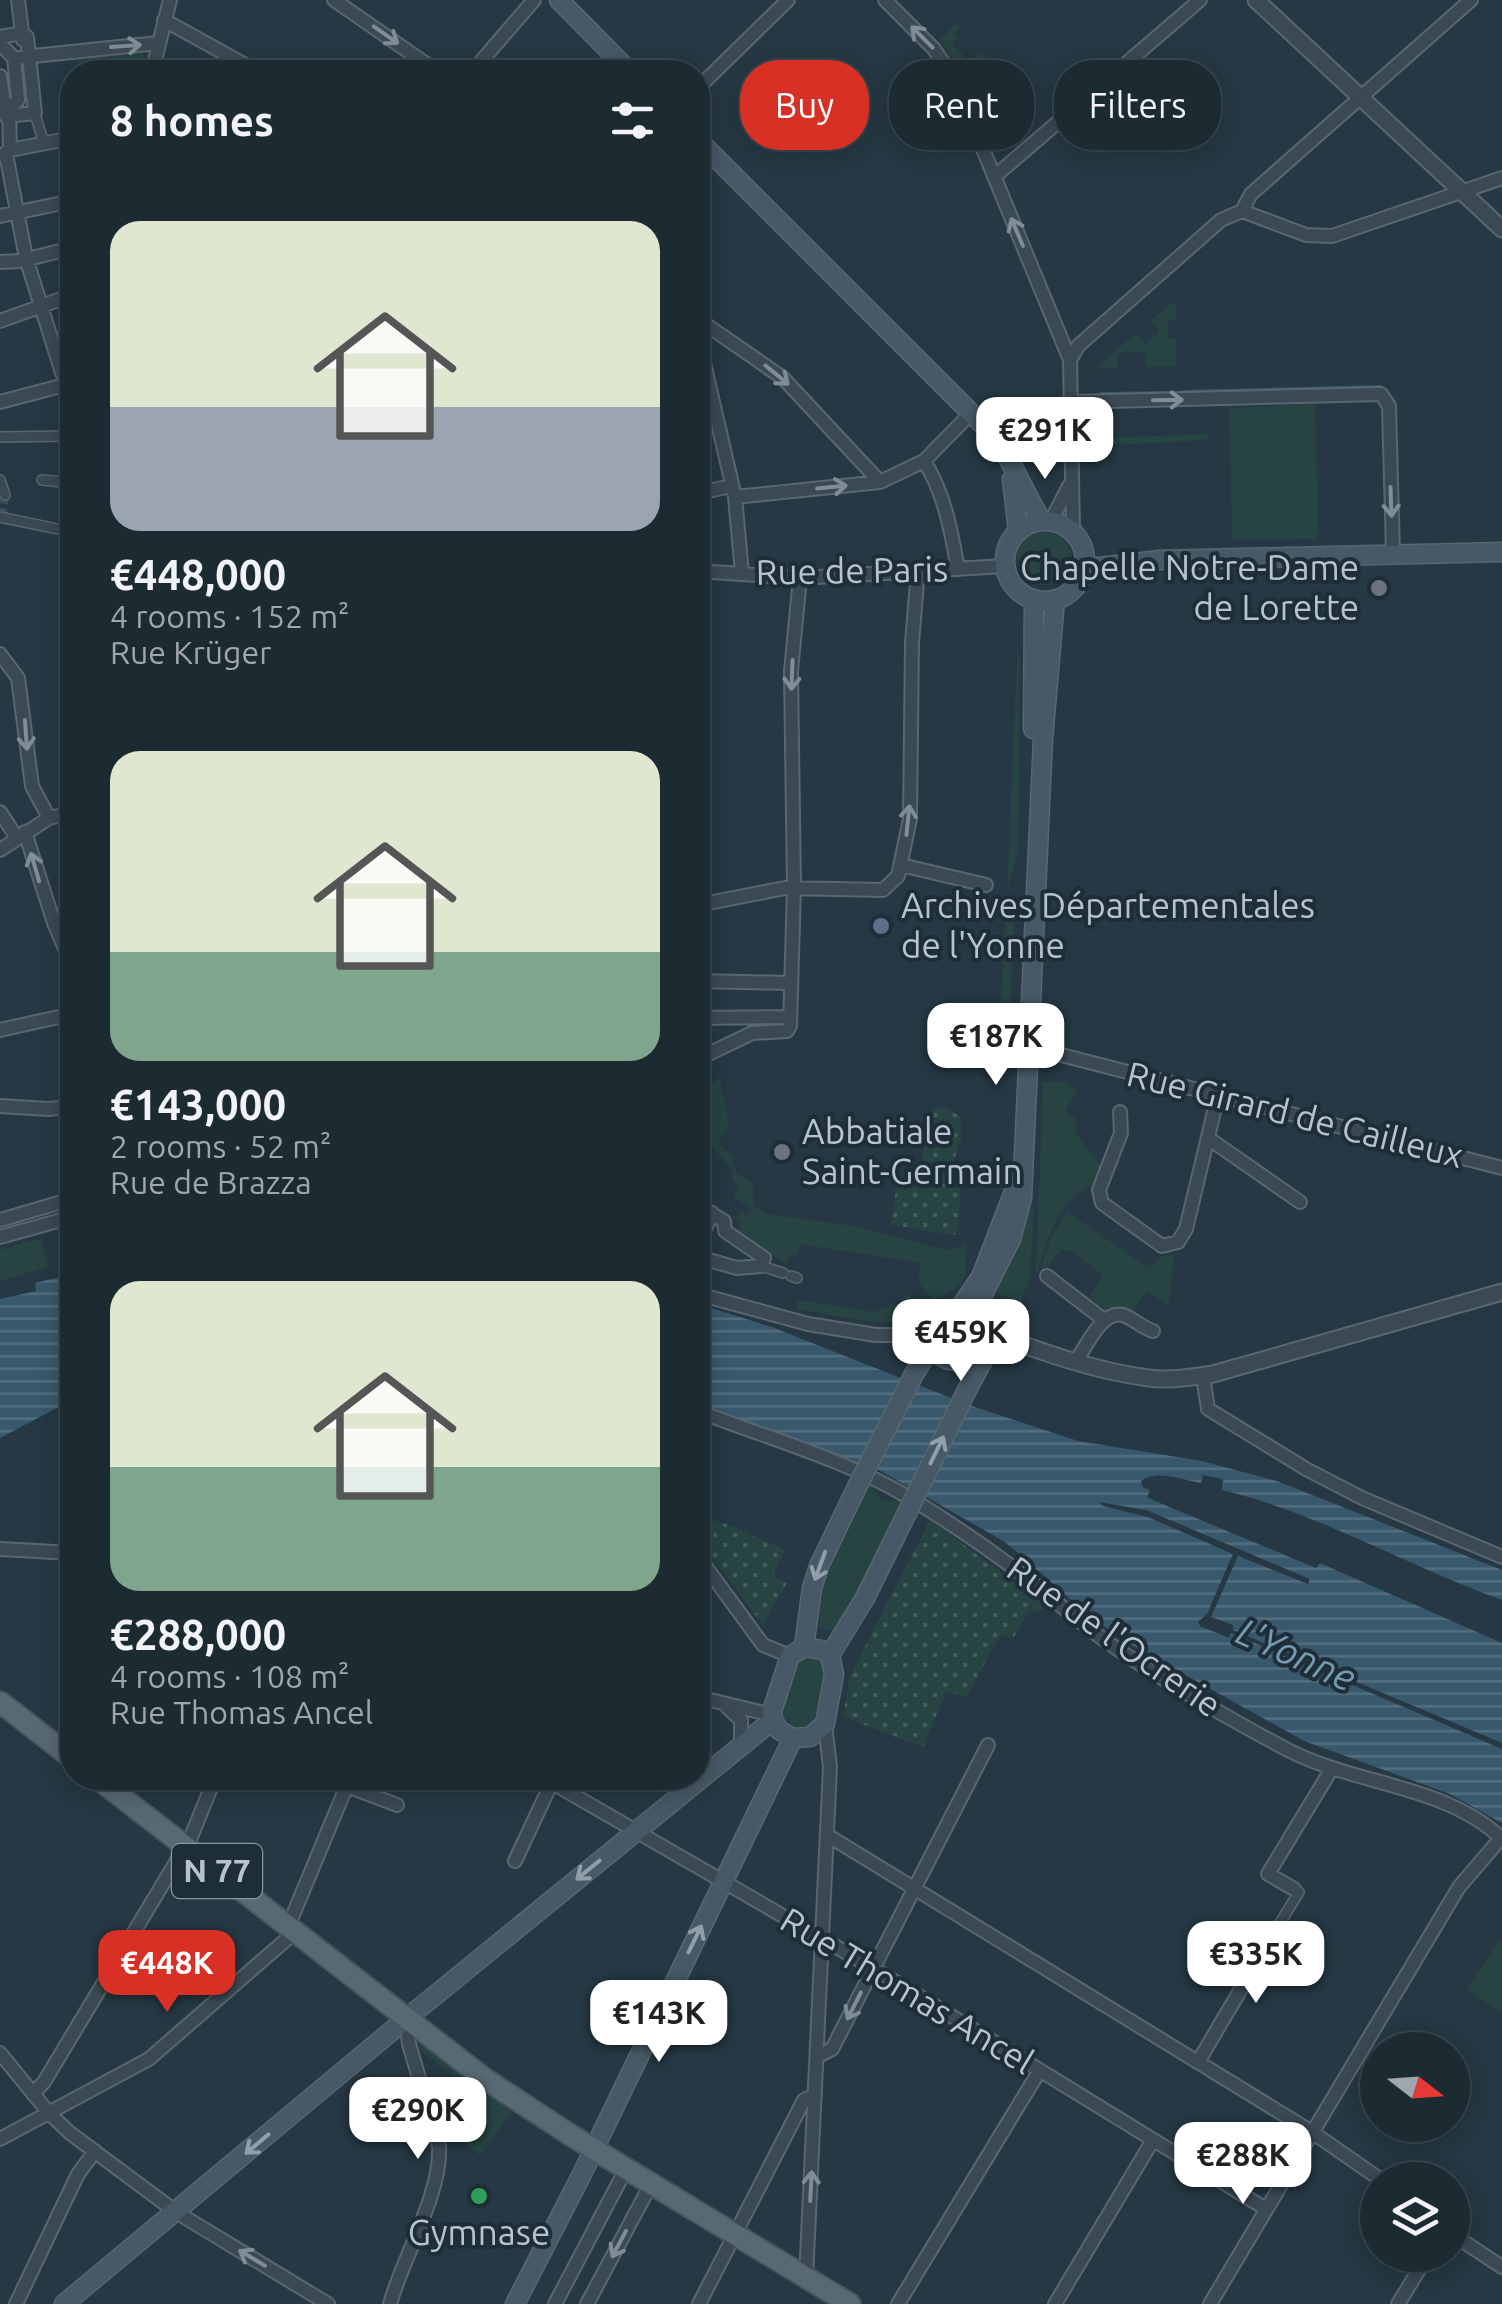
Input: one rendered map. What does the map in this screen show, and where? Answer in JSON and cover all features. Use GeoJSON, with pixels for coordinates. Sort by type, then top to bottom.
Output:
{"type":"FeatureCollection","features":[{"type":"Feature","properties":{"kind":"main road"},"geometry":{"type":"LineString","coordinates":[[560,0],[618,60]]}},
{"type":"Feature","properties":{"kind":"main road"},"geometry":{"type":"LineString","coordinates":[[710,152],[998,440],[1025,495],[1047,521],[1073,532],[1084,560],[1072,590],[1034,607]]}},
{"type":"Feature","properties":{"kind":"main road"},"geometry":{"type":"LineString","coordinates":[[515,2304],[723,1881],[802,1737],[825,1724],[834,1674],[830,1655],[865,1598],[904,1503],[970,1384],[982,1277],[1013,1193],[1031,871],[1034,607],[1015,587],[1006,566],[1006,553],[1018,531],[1010,464]]}},
{"type":"Feature","properties":{"kind":"main road"},"geometry":{"type":"LineString","coordinates":[[1018,531],[1047,521]]}},
{"type":"Feature","properties":{"kind":"main road"},"geometry":{"type":"LineString","coordinates":[[1084,560],[1502,552]]}},
{"type":"Feature","properties":{"kind":"main road"},"geometry":{"type":"LineString","coordinates":[[932,1340],[947,1359],[974,1335],[1020,1214],[1043,740],[1054,600]]}},
{"type":"Feature","properties":{"kind":"main road"},"geometry":{"type":"LineString","coordinates":[[710,1771],[772,1718],[797,1652],[819,1566],[941,1316],[974,1335]]}},
{"type":"Feature","properties":{"kind":"main road"},"geometry":{"type":"LineString","coordinates":[[797,1652],[822,1650],[830,1655]]}},
{"type":"Feature","properties":{"kind":"main road"},"geometry":{"type":"LineString","coordinates":[[0,1702],[60,1749]]}},
{"type":"Feature","properties":{"kind":"main road"},"geometry":{"type":"LineString","coordinates":[[772,1718],[779,1730],[802,1737]]}},
{"type":"Feature","properties":{"kind":"main road","name":"N 77"},"geometry":{"type":"LineString","coordinates":[[113,1790],[486,2079],[593,2149],[850,2304]]}},
{"type":"Feature","properties":{"kind":"main road"},"geometry":{"type":"LineString","coordinates":[[64,2304],[687,1790]]}},
{"type":"Feature","properties":{"kind":"street"},"geometry":{"type":"LineString","coordinates":[[9,112],[18,100],[13,60],[22,33],[18,0]]}},
{"type":"Feature","properties":{"kind":"street"},"geometry":{"type":"LineString","coordinates":[[155,60],[170,0]]}},
{"type":"Feature","properties":{"kind":"street"},"geometry":{"type":"LineString","coordinates":[[334,0],[421,60]]}},
{"type":"Feature","properties":{"kind":"street"},"geometry":{"type":"LineString","coordinates":[[482,60],[534,0]]}},
{"type":"Feature","properties":{"kind":"street"},"geometry":{"type":"LineString","coordinates":[[710,76],[788,0]]}},
{"type":"Feature","properties":{"kind":"street"},"geometry":{"type":"LineString","coordinates":[[885,0],[934,48],[954,79],[1070,360],[1073,532]]}},
{"type":"Feature","properties":{"kind":"street"},"geometry":{"type":"LineString","coordinates":[[994,177],[1200,0]]}},
{"type":"Feature","properties":{"kind":"street"},"geometry":{"type":"LineString","coordinates":[[1256,0],[1502,230]]}},
{"type":"Feature","properties":{"kind":"street"},"geometry":{"type":"LineString","coordinates":[[1242,212],[1250,194],[1470,0]]}},
{"type":"Feature","properties":{"kind":"street"},"geometry":{"type":"LineString","coordinates":[[164,20],[233,60]]}},
{"type":"Feature","properties":{"kind":"street"},"geometry":{"type":"LineString","coordinates":[[22,33],[0,40],[36,113],[44,144]]}},
{"type":"Feature","properties":{"kind":"street"},"geometry":{"type":"LineString","coordinates":[[13,60],[158,44]]}},
{"type":"Feature","properties":{"kind":"street"},"geometry":{"type":"LineString","coordinates":[[0,76],[9,112],[5,153],[26,258],[60,357]]}},
{"type":"Feature","properties":{"kind":"street"},"geometry":{"type":"LineString","coordinates":[[9,112],[36,113]]}},
{"type":"Feature","properties":{"kind":"street"},"geometry":{"type":"LineString","coordinates":[[5,153],[60,141]]}},
{"type":"Feature","properties":{"kind":"street"},"geometry":{"type":"LineString","coordinates":[[1070,360],[1076,347],[1227,216],[1242,212],[1318,237],[1332,236],[1502,178]]}},
{"type":"Feature","properties":{"kind":"street"},"geometry":{"type":"LineString","coordinates":[[0,216],[60,204]]}},
{"type":"Feature","properties":{"kind":"street"},"geometry":{"type":"LineString","coordinates":[[0,262],[60,251]]}},
{"type":"Feature","properties":{"kind":"street"},"geometry":{"type":"LineString","coordinates":[[0,321],[60,299]]}},
{"type":"Feature","properties":{"kind":"street"},"geometry":{"type":"LineString","coordinates":[[710,327],[783,378],[880,482]]}},
{"type":"Feature","properties":{"kind":"street"},"geometry":{"type":"LineString","coordinates":[[0,402],[60,381]]}},
{"type":"Feature","properties":{"kind":"street"},"geometry":{"type":"LineString","coordinates":[[1070,402],[1380,394],[1389,406],[1393,554]]}},
{"type":"Feature","properties":{"kind":"street"},"geometry":{"type":"LineString","coordinates":[[710,397],[734,492],[742,573]]}},
{"type":"Feature","properties":{"kind":"street"},"geometry":{"type":"LineString","coordinates":[[710,492],[880,482],[924,460],[972,412]]}},
{"type":"Feature","properties":{"kind":"street"},"geometry":{"type":"LineString","coordinates":[[0,437],[60,436]]}},
{"type":"Feature","properties":{"kind":"street"},"geometry":{"type":"LineString","coordinates":[[924,460],[936,479],[946,509],[958,570]]}},
{"type":"Feature","properties":{"kind":"street"},"geometry":{"type":"LineString","coordinates":[[0,480],[6,495]]}},
{"type":"Feature","properties":{"kind":"street"},"geometry":{"type":"LineString","coordinates":[[42,480],[60,482]]}},
{"type":"Feature","properties":{"kind":"street"},"geometry":{"type":"LineString","coordinates":[[1047,521],[1070,484]]}},
{"type":"Feature","properties":{"kind":"street"},"geometry":{"type":"LineString","coordinates":[[0,517],[60,530]]}},
{"type":"Feature","properties":{"kind":"street","name":"Rue de Paris"},"geometry":{"type":"LineString","coordinates":[[710,571],[800,578],[916,576],[1006,566]]}},
{"type":"Feature","properties":{"kind":"street"},"geometry":{"type":"LineString","coordinates":[[710,903],[794,888],[883,890],[892,885],[901,865],[910,819],[916,576]]}},
{"type":"Feature","properties":{"kind":"street"},"geometry":{"type":"LineString","coordinates":[[710,1054],[752,1034],[787,1031],[790,1017],[794,888],[791,671],[800,578]]}},
{"type":"Feature","properties":{"kind":"street"},"geometry":{"type":"LineString","coordinates":[[0,654],[18,678],[32,786],[49,818]]}},
{"type":"Feature","properties":{"kind":"street"},"geometry":{"type":"LineString","coordinates":[[0,812],[21,835],[60,937]]}},
{"type":"Feature","properties":{"kind":"street"},"geometry":{"type":"LineString","coordinates":[[0,850],[49,818],[60,816]]}},
{"type":"Feature","properties":{"kind":"street"},"geometry":{"type":"LineString","coordinates":[[901,865],[986,885]]}},
{"type":"Feature","properties":{"kind":"street"},"geometry":{"type":"LineString","coordinates":[[710,981],[791,983]]}},
{"type":"Feature","properties":{"kind":"street"},"geometry":{"type":"LineString","coordinates":[[0,1030],[60,1017]]}},
{"type":"Feature","properties":{"kind":"street"},"geometry":{"type":"LineString","coordinates":[[710,1018],[790,1017]]}},
{"type":"Feature","properties":{"kind":"street","name":"Rue Girard de Cailleux"},"geometry":{"type":"LineString","coordinates":[[1030,1046],[1502,1168]]}},
{"type":"Feature","properties":{"kind":"street"},"geometry":{"type":"LineString","coordinates":[[1120,1112],[1121,1133],[1100,1196],[1106,1208],[1162,1246],[1178,1242],[1183,1236],[1218,1096]]}},
{"type":"Feature","properties":{"kind":"street"},"geometry":{"type":"LineString","coordinates":[[0,1106],[60,1108]]}},
{"type":"Feature","properties":{"kind":"street"},"geometry":{"type":"LineString","coordinates":[[1208,1138],[1300,1202]]}},
{"type":"Feature","properties":{"kind":"street"},"geometry":{"type":"LineString","coordinates":[[0,1220],[60,1202]]}},
{"type":"Feature","properties":{"kind":"street"},"geometry":{"type":"LineString","coordinates":[[710,1218],[712,1214],[724,1221],[726,1231],[764,1258],[761,1266]]}},
{"type":"Feature","properties":{"kind":"street"},"geometry":{"type":"LineString","coordinates":[[0,1237],[60,1220]]}},
{"type":"Feature","properties":{"kind":"street"},"geometry":{"type":"LineString","coordinates":[[710,1260],[736,1268],[761,1266],[790,1276]]}},
{"type":"Feature","properties":{"kind":"street"},"geometry":{"type":"LineString","coordinates":[[1047,1276],[1104,1320]]}},
{"type":"Feature","properties":{"kind":"street"},"geometry":{"type":"LineString","coordinates":[[974,1335],[1149,1378],[1202,1376],[1502,1292]]}},
{"type":"Feature","properties":{"kind":"street"},"geometry":{"type":"LineString","coordinates":[[710,1297],[808,1324],[932,1340]]}},
{"type":"Feature","properties":{"kind":"street"},"geometry":{"type":"LineString","coordinates":[[1077,1360],[1104,1320],[1120,1314],[1153,1331]]}},
{"type":"Feature","properties":{"kind":"street"},"geometry":{"type":"LineString","coordinates":[[1202,1376],[1208,1410],[1362,1498],[1502,1558]]}},
{"type":"Feature","properties":{"kind":"street","name":"Rue de l'Ocrerie"},"geometry":{"type":"LineString","coordinates":[[710,1416],[854,1472],[1023,1575],[1108,1642],[1182,1691],[1288,1750],[1332,1770],[1437,1799],[1484,1822],[1500,1838]]}},
{"type":"Feature","properties":{"kind":"street"},"geometry":{"type":"LineString","coordinates":[[0,1549],[60,1552]]}},
{"type":"Feature","properties":{"kind":"street"},"geometry":{"type":"LineString","coordinates":[[710,1572],[763,1645],[797,1652]]}},
{"type":"Feature","properties":{"kind":"street"},"geometry":{"type":"LineString","coordinates":[[710,1701],[772,1718]]}},
{"type":"Feature","properties":{"kind":"street"},"geometry":{"type":"LineString","coordinates":[[724,1705],[741,1720],[741,1746]]}},
{"type":"Feature","properties":{"kind":"street"},"geometry":{"type":"LineString","coordinates":[[806,2278],[830,1767],[825,1724]]}},
{"type":"Feature","properties":{"kind":"street"},"geometry":{"type":"LineString","coordinates":[[802,1737],[830,1767]]}},
{"type":"Feature","properties":{"kind":"street"},"geometry":{"type":"LineString","coordinates":[[818,2056],[832,2049],[988,1746]]}},
{"type":"Feature","properties":{"kind":"street"},"geometry":{"type":"LineString","coordinates":[[1198,2062],[1299,1892],[1268,1874],[1332,1770]]}},
{"type":"Feature","properties":{"kind":"street"},"geometry":{"type":"LineString","coordinates":[[33,2094],[44,2082],[185,1846],[210,1790]]}},
{"type":"Feature","properties":{"kind":"street"},"geometry":{"type":"LineString","coordinates":[[0,2139],[149,2059],[292,1929],[346,1790]]}},
{"type":"Feature","properties":{"kind":"street"},"geometry":{"type":"LineString","coordinates":[[365,1790],[396,1806]]}},
{"type":"Feature","properties":{"kind":"street"},"geometry":{"type":"LineString","coordinates":[[515,1861],[544,1790]]}},
{"type":"Feature","properties":{"kind":"street","name":"Rue Thomas Ancel"},"geometry":{"type":"LineString","coordinates":[[565,1790],[873,1968],[1266,2209]]}},
{"type":"Feature","properties":{"kind":"street"},"geometry":{"type":"LineString","coordinates":[[827,1835],[1312,2132],[1360,2165]]}},
{"type":"Feature","properties":{"kind":"street"},"geometry":{"type":"LineString","coordinates":[[1210,2304],[1460,1887],[1500,1838]]}},
{"type":"Feature","properties":{"kind":"street"},"geometry":{"type":"LineString","coordinates":[[390,2304],[440,2160],[406,2019]]}},
{"type":"Feature","properties":{"kind":"street"},"geometry":{"type":"LineString","coordinates":[[0,2054],[49,2113],[95,2151],[176,2212],[328,2304]]}},
{"type":"Feature","properties":{"kind":"street"},"geometry":{"type":"LineString","coordinates":[[898,2304],[1040,2070]]}},
{"type":"Feature","properties":{"kind":"street"},"geometry":{"type":"LineString","coordinates":[[699,2304],[804,2100],[815,2095]]}},
{"type":"Feature","properties":{"kind":"street"},"geometry":{"type":"LineString","coordinates":[[1055,2304],[1153,2140]]}},
{"type":"Feature","properties":{"kind":"street"},"geometry":{"type":"LineString","coordinates":[[16,2304],[78,2174],[95,2151]]}},
{"type":"Feature","properties":{"kind":"street"},"geometry":{"type":"LineString","coordinates":[[555,2304],[626,2169]]}},
{"type":"Feature","properties":{"kind":"street"},"geometry":{"type":"LineString","coordinates":[[587,2304],[651,2184]]}},
{"type":"Feature","properties":{"kind":"street"},"geometry":{"type":"LineString","coordinates":[[1470,2246],[1502,2267]]}},
{"type":"Feature","properties":{"kind":"street"},"geometry":{"type":"LineString","coordinates":[[1398,2304],[1418,2272]]}},
{"type":"Feature","properties":{"kind":"green space"},"geometry":{"type":"Polygon","coordinates":[[[957,23],[960,27],[953,34],[957,38],[953,45],[968,60],[952,60],[940,40],[957,23]]]}},
{"type":"Feature","properties":{"kind":"green space"},"geometry":{"type":"Polygon","coordinates":[[[139,50],[144,60],[77,60],[75,56],[139,50]]]}},
{"type":"Feature","properties":{"kind":"green space"},"geometry":{"type":"Polygon","coordinates":[[[981,52],[990,60],[974,60],[981,52]]]}},
{"type":"Feature","properties":{"kind":"green space"},"geometry":{"type":"Polygon","coordinates":[[[1176,303],[1176,319],[1168,320],[1168,338],[1176,339],[1176,366],[1147,367],[1145,352],[1117,353],[1117,368],[1095,369],[1136,333],[1146,344],[1160,331],[1151,320],[1176,303]]]}},
{"type":"Feature","properties":{"kind":"green space"},"geometry":{"type":"Polygon","coordinates":[[[1315,404],[1318,539],[1232,540],[1229,408],[1315,404]]]}},
{"type":"Feature","properties":{"kind":"green space"},"geometry":{"type":"Polygon","coordinates":[[[1103,429],[1104,438],[1208,434],[1208,440],[1092,446],[1091,454],[1083,454],[1084,439],[1091,435],[1091,430],[1103,429]]]}},
{"type":"Feature","properties":{"kind":"green space"},"geometry":{"type":"Polygon","coordinates":[[[1044,531],[1063,539],[1071,558],[1063,577],[1044,585],[1025,577],[1017,558],[1025,539],[1044,531]]]}},
{"type":"Feature","properties":{"kind":"green space"},"geometry":{"type":"Polygon","coordinates":[[[1017,655],[1018,853],[1007,891],[1017,655]]]}},
{"type":"Feature","properties":{"kind":"green space"},"geometry":{"type":"Polygon","coordinates":[[[1006,898],[1014,925],[1007,1074],[998,1074],[1006,898]]]}},
{"type":"Feature","properties":{"kind":"green space"},"geometry":{"type":"Polygon","coordinates":[[[720,1079],[729,1125],[718,1144],[732,1155],[736,1173],[753,1183],[754,1206],[767,1214],[854,1226],[950,1251],[966,1243],[963,1280],[933,1300],[918,1282],[920,1263],[800,1244],[797,1256],[790,1254],[786,1264],[736,1233],[742,1223],[736,1219],[741,1212],[747,1215],[755,1207],[733,1196],[740,1186],[732,1180],[733,1170],[710,1144],[710,1084],[720,1079]]]}},
{"type":"Feature","properties":{"kind":"green space"},"geometry":{"type":"Polygon","coordinates":[[[1043,1082],[1064,1082],[1077,1091],[1065,1111],[1076,1119],[1075,1133],[1103,1168],[1094,1182],[1061,1212],[1036,1276],[1043,1082]]]}},
{"type":"Feature","properties":{"kind":"green space"},"geometry":{"type":"Polygon","coordinates":[[[935,1107],[947,1108],[961,1117],[961,1142],[957,1145],[954,1174],[961,1180],[958,1230],[954,1235],[891,1225],[897,1180],[920,1182],[928,1118],[935,1107]]]}},
{"type":"Feature","properties":{"kind":"green space"},"geometry":{"type":"Polygon","coordinates":[[[1031,1206],[1034,1207],[1030,1279],[1020,1302],[1016,1302],[996,1292],[1019,1247],[1031,1206]]]}},
{"type":"Feature","properties":{"kind":"green space"},"geometry":{"type":"Polygon","coordinates":[[[1067,1212],[1149,1268],[1162,1256],[1174,1255],[1169,1307],[1147,1291],[1131,1313],[1108,1312],[1089,1297],[1103,1275],[1071,1251],[1060,1250],[1039,1275],[1050,1240],[1067,1212]]]}},
{"type":"Feature","properties":{"kind":"green space"},"geometry":{"type":"Polygon","coordinates":[[[41,1238],[48,1267],[0,1281],[0,1250],[41,1238]]]}},
{"type":"Feature","properties":{"kind":"green space"},"geometry":{"type":"Polygon","coordinates":[[[908,1294],[924,1310],[918,1319],[872,1321],[796,1309],[798,1300],[874,1312],[902,1302],[901,1297],[908,1294]]]}},
{"type":"Feature","properties":{"kind":"green space"},"geometry":{"type":"Polygon","coordinates":[[[869,1484],[883,1501],[906,1502],[857,1596],[831,1631],[818,1626],[824,1579],[869,1484]]]}},
{"type":"Feature","properties":{"kind":"green space"},"geometry":{"type":"Polygon","coordinates":[[[710,1519],[785,1550],[773,1576],[787,1583],[763,1625],[710,1555],[710,1519]]]}},
{"type":"Feature","properties":{"kind":"green space"},"geometry":{"type":"Polygon","coordinates":[[[930,1520],[1044,1604],[1039,1613],[1030,1609],[1013,1639],[1001,1634],[967,1696],[946,1692],[923,1747],[843,1717],[850,1676],[930,1520]]]}},
{"type":"Feature","properties":{"kind":"green space"},"geometry":{"type":"Polygon","coordinates":[[[809,1657],[819,1660],[824,1667],[817,1714],[810,1725],[797,1728],[784,1718],[784,1702],[792,1674],[809,1657]]]}},
{"type":"Feature","properties":{"kind":"green space"},"geometry":{"type":"Polygon","coordinates":[[[1502,1939],[1502,2013],[1467,1989],[1502,1939]]]}},
{"type":"Feature","properties":{"kind":"green space"},"geometry":{"type":"Polygon","coordinates":[[[420,2044],[512,2112],[480,2155],[440,2126],[462,2095],[449,2085],[455,2077],[417,2048],[420,2044]]]}},
{"type":"Feature","properties":{"kind":"water"},"geometry":{"type":"Polygon","coordinates":[[[60,1277],[60,1406],[0,1438],[0,1299],[36,1291],[35,1283],[60,1277]]]}},
{"type":"Feature","properties":{"kind":"water","name":"L'Yonne"},"geometry":{"type":"Polygon","coordinates":[[[710,1308],[772,1327],[969,1405],[1078,1441],[1202,1461],[1277,1481],[1502,1570],[1502,1600],[1329,1526],[1222,1490],[1223,1479],[1203,1475],[1201,1483],[1162,1476],[1141,1481],[1150,1490],[1147,1497],[1160,1503],[1316,1568],[1320,1563],[1502,1643],[1502,1743],[1233,1630],[1233,1625],[1211,1617],[1238,1556],[1308,1584],[1310,1579],[1146,1510],[1099,1502],[1148,1517],[1233,1554],[1207,1614],[1198,1622],[1200,1626],[1229,1638],[1231,1633],[1502,1749],[1502,1823],[1450,1794],[1304,1741],[1135,1647],[1092,1618],[1005,1542],[877,1469],[710,1407],[710,1308]]]}},
{"type":"Feature","properties":{"kind":"waterway"},"geometry":{"type":"LineString","coordinates":[[1183,392],[1381,387]]}},
{"type":"Feature","properties":{"kind":"waterway"},"geometry":{"type":"LineString","coordinates":[[1101,394],[1174,393]]}},
{"type":"Feature","properties":{"kind":"tunnel"},"geometry":{"type":"LineString","coordinates":[[1,517],[5,495]]}},
{"type":"Feature","properties":{"kind":"place","name":"Chapelle Notre-Dame de Lorette"},"geometry":{"type":"Point","coordinates":[1379,588]}},
{"type":"Feature","properties":{"kind":"place","name":"Archives Départementales de l'Yonne"},"geometry":{"type":"Point","coordinates":[881,926]}},
{"type":"Feature","properties":{"kind":"place","name":"Abbatiale Saint-Germain"},"geometry":{"type":"Point","coordinates":[782,1152]}},
{"type":"Feature","properties":{"kind":"place","name":"Gymnase"},"geometry":{"type":"Point","coordinates":[479,2196]}}]}
